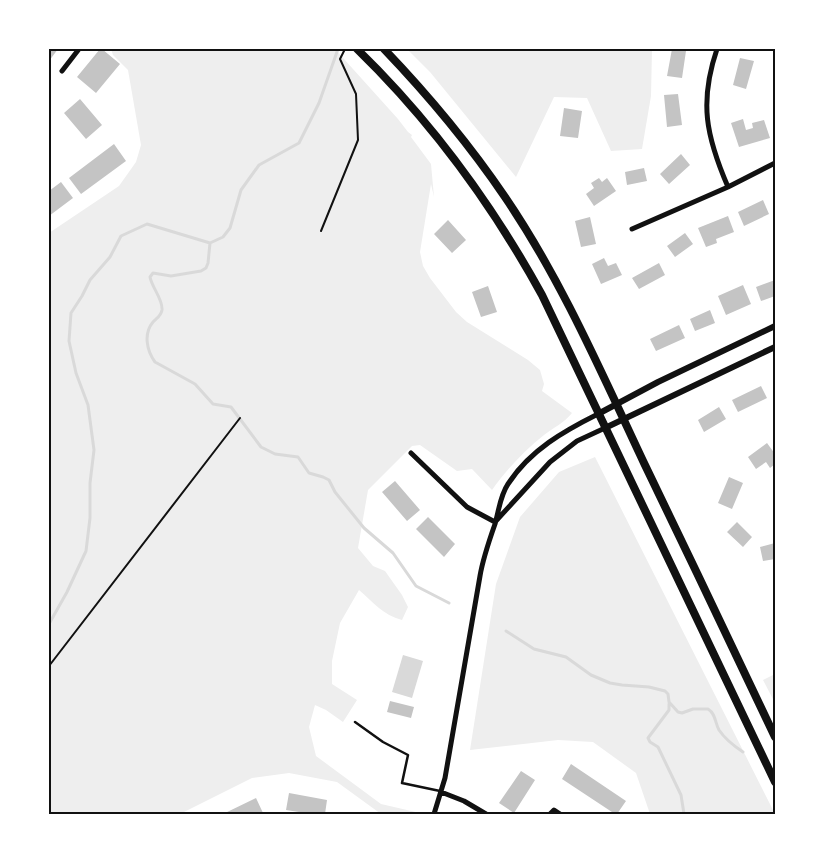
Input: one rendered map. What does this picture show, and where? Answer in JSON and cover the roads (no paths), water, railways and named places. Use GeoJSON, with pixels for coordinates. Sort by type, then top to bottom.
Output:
{"type":"FeatureCollection","features":[{"type":"Feature","properties":{"kind":"main road"},"geometry":{"type":"LineString","coordinates":[[357,49],[425,122],[481,195],[502,226],[542,295],[775,782]]}},
{"type":"Feature","properties":{"kind":"main road"},"geometry":{"type":"LineString","coordinates":[[384,49],[416,82],[446,118],[506,197],[547,266],[624,419],[775,738]]}},
{"type":"Feature","properties":{"kind":"street"},"geometry":{"type":"LineString","coordinates":[[62,71],[79,49]]}},
{"type":"Feature","properties":{"kind":"street"},"geometry":{"type":"LineString","coordinates":[[717,49],[708,79],[707,115],[713,149],[728,186]]}},
{"type":"Feature","properties":{"kind":"street"},"geometry":{"type":"LineString","coordinates":[[632,229],[775,164]]}},
{"type":"Feature","properties":{"kind":"street"},"geometry":{"type":"LineString","coordinates":[[434,814],[445,778],[456,723],[485,550],[495,522],[499,503],[508,484],[524,464],[552,439],[566,430],[658,382],[775,326]]}},
{"type":"Feature","properties":{"kind":"street"},"geometry":{"type":"LineString","coordinates":[[495,522],[550,462],[577,441],[775,347]]}},
{"type":"Feature","properties":{"kind":"street"},"geometry":{"type":"LineString","coordinates":[[411,453],[467,507],[495,522]]}},
{"type":"Feature","properties":{"kind":"street"},"geometry":{"type":"LineString","coordinates":[[441,792],[464,801],[486,814]]}},
{"type":"Feature","properties":{"kind":"street"},"geometry":{"type":"LineString","coordinates":[[550,814],[554,810],[560,814]]}},
{"type":"Feature","properties":{"kind":"lane"},"geometry":{"type":"LineString","coordinates":[[355,722],[383,742],[408,755],[402,783],[441,792]]}},
{"type":"Feature","properties":{"kind":"waterway"},"geometry":{"type":"LineString","coordinates":[[49,624],[67,592],[86,551],[90,518],[90,483],[94,450],[88,405],[76,373],[69,341],[71,313],[90,280],[110,257],[121,236],[147,224],[210,243],[223,237],[230,228],[241,190],[259,165],[299,143],[319,103],[338,49]]}},
{"type":"Feature","properties":{"kind":"waterway"},"geometry":{"type":"LineString","coordinates":[[210,243],[208,263],[206,268],[201,271],[171,276],[153,273],[150,277],[162,306],[161,314],[153,322],[147,337],[148,348],[155,362],[195,384],[213,404],[231,407],[261,447],[275,454],[298,457],[309,473],[329,480],[335,492],[364,528],[393,553],[416,586],[449,603]]}},
{"type":"Feature","properties":{"kind":"waterway"},"geometry":{"type":"LineString","coordinates":[[506,631],[534,649],[566,657],[591,675],[610,683],[649,687],[665,691],[668,694],[669,702],[678,712],[708,709],[713,713],[721,733],[743,752]]}},
{"type":"Feature","properties":{"kind":"waterway"},"geometry":{"type":"LineString","coordinates":[[669,704],[669,710],[648,738],[650,742],[658,747],[681,795],[684,814]]}}]}
